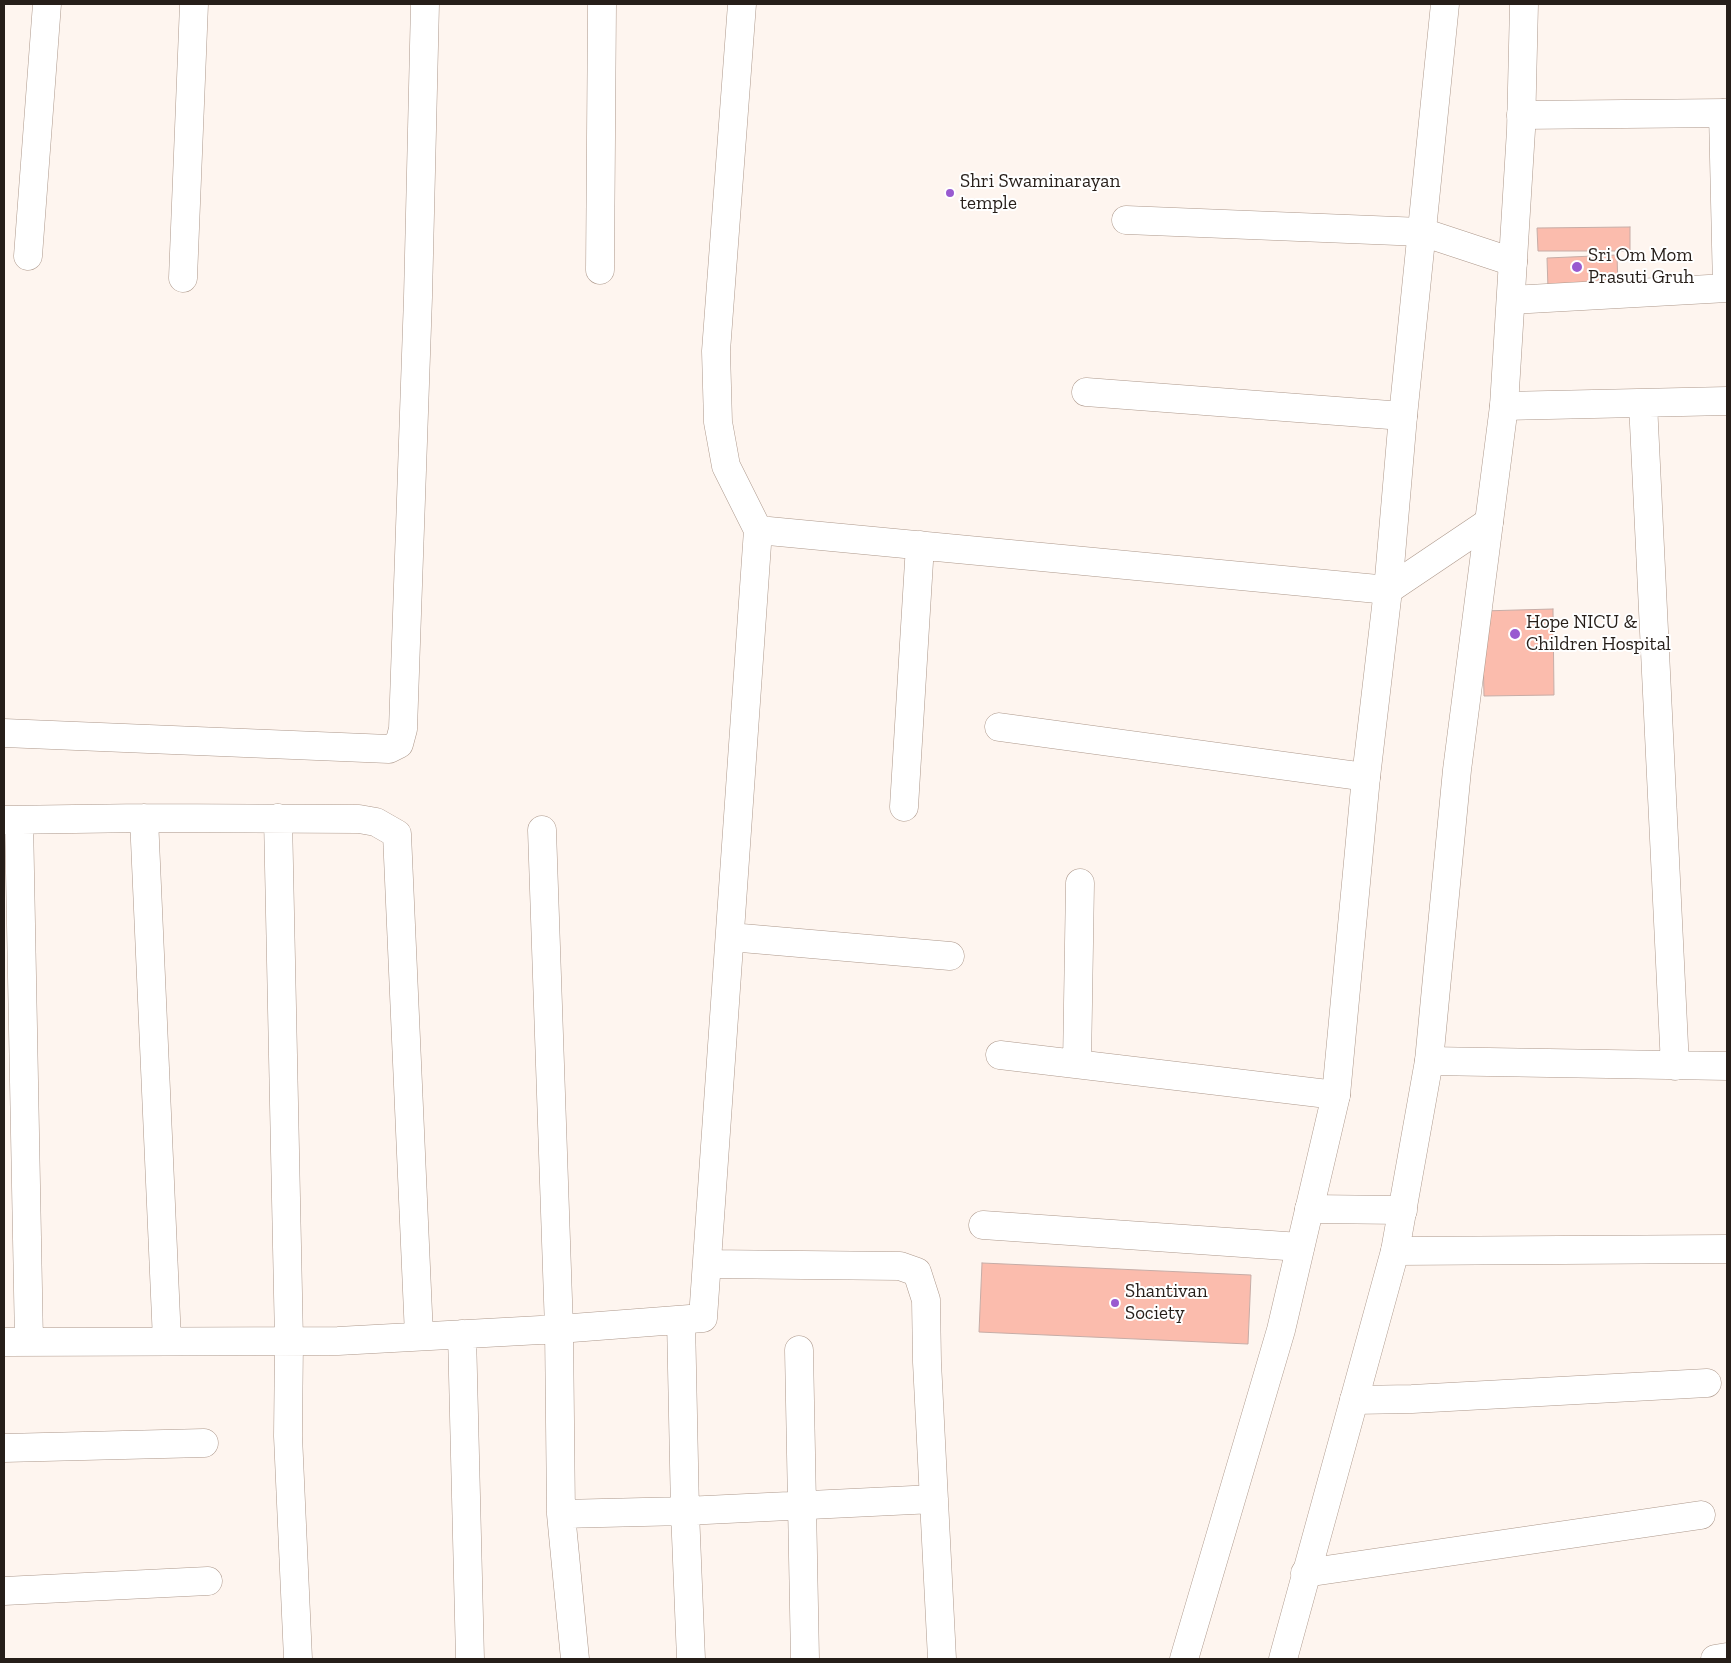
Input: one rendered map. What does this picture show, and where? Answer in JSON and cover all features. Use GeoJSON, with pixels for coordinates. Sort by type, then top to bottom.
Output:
{"type":"FeatureCollection","features":[{"type":"Feature","properties":{"kind":"street"},"geometry":{"type":"LineString","coordinates":[[28,256],[47,4]]}},
{"type":"Feature","properties":{"kind":"street"},"geometry":{"type":"LineString","coordinates":[[183,278],[194,4]]}},
{"type":"Feature","properties":{"kind":"street"},"geometry":{"type":"LineString","coordinates":[[4,733],[389,749],[399,744],[402,729],[406,641],[418,297],[425,4]]}},
{"type":"Feature","properties":{"kind":"street"},"geometry":{"type":"LineString","coordinates":[[600,270],[602,4]]}},
{"type":"Feature","properties":{"kind":"street"},"geometry":{"type":"LineString","coordinates":[[419,1336],[397,834],[376,822],[359,819],[144,818],[11,820],[16,1342],[338,1341],[559,1329],[703,1318],[758,530],[726,466],[718,422],[716,351],[742,4]]}},
{"type":"Feature","properties":{"kind":"street"},"geometry":{"type":"LineString","coordinates":[[1184,1659],[1281,1330],[1336,1095],[1366,777],[1388,590],[1403,416],[1445,4]]}},
{"type":"Feature","properties":{"kind":"street"},"geometry":{"type":"LineString","coordinates":[[1283,1659],[1305,1573],[1395,1251],[1429,1061],[1457,770],[1504,406],[1521,115],[1524,4]]}},
{"type":"Feature","properties":{"kind":"street"},"geometry":{"type":"LineString","coordinates":[[1511,300],[1727,288],[1725,113],[1521,115]]}},
{"type":"Feature","properties":{"kind":"street"},"geometry":{"type":"LineString","coordinates":[[1126,220],[1422,232],[1513,262]]}},
{"type":"Feature","properties":{"kind":"street"},"geometry":{"type":"LineString","coordinates":[[1086,392],[1403,416]]}},
{"type":"Feature","properties":{"kind":"street"},"geometry":{"type":"LineString","coordinates":[[1504,406],[1727,401]]}},
{"type":"Feature","properties":{"kind":"street"},"geometry":{"type":"LineString","coordinates":[[1643,403],[1675,1066]]}},
{"type":"Feature","properties":{"kind":"street"},"geometry":{"type":"LineString","coordinates":[[758,530],[1388,590],[1489,522]]}},
{"type":"Feature","properties":{"kind":"street"},"geometry":{"type":"LineString","coordinates":[[904,807],[920,545]]}},
{"type":"Feature","properties":{"kind":"street"},"geometry":{"type":"LineString","coordinates":[[999,727],[1366,777]]}},
{"type":"Feature","properties":{"kind":"street"},"geometry":{"type":"LineString","coordinates":[[144,818],[167,1341]]}},
{"type":"Feature","properties":{"kind":"street"},"geometry":{"type":"LineString","coordinates":[[278,818],[289,1342],[288,1436],[298,1659]]}},
{"type":"Feature","properties":{"kind":"street"},"geometry":{"type":"LineString","coordinates":[[542,830],[559,1329],[561,1514],[575,1659]]}},
{"type":"Feature","properties":{"kind":"street"},"geometry":{"type":"LineString","coordinates":[[1077,1064],[1080,883]]}},
{"type":"Feature","properties":{"kind":"street"},"geometry":{"type":"LineString","coordinates":[[730,937],[950,956]]}},
{"type":"Feature","properties":{"kind":"street"},"geometry":{"type":"LineString","coordinates":[[1000,1055],[1336,1095]]}},
{"type":"Feature","properties":{"kind":"street"},"geometry":{"type":"LineString","coordinates":[[1429,1061],[1727,1066]]}},
{"type":"Feature","properties":{"kind":"street"},"geometry":{"type":"LineString","coordinates":[[1309,1209],[1403,1210]]}},
{"type":"Feature","properties":{"kind":"street"},"geometry":{"type":"LineString","coordinates":[[983,1226],[1300,1247]]}},
{"type":"Feature","properties":{"kind":"street"},"geometry":{"type":"LineString","coordinates":[[1395,1251],[1727,1249]]}},
{"type":"Feature","properties":{"kind":"street"},"geometry":{"type":"LineString","coordinates":[[707,1264],[900,1266],[917,1272],[926,1300],[927,1362],[942,1659]]}},
{"type":"Feature","properties":{"kind":"street"},"geometry":{"type":"LineString","coordinates":[[681,1320],[685,1511],[691,1659]]}},
{"type":"Feature","properties":{"kind":"street"},"geometry":{"type":"LineString","coordinates":[[462,1334],[470,1659]]}},
{"type":"Feature","properties":{"kind":"street"},"geometry":{"type":"LineString","coordinates":[[800,1350],[805,1659]]}},
{"type":"Feature","properties":{"kind":"street"},"geometry":{"type":"LineString","coordinates":[[1354,1400],[1412,1400],[1707,1383]]}},
{"type":"Feature","properties":{"kind":"street"},"geometry":{"type":"LineString","coordinates":[[4,1448],[204,1443]]}},
{"type":"Feature","properties":{"kind":"street"},"geometry":{"type":"LineString","coordinates":[[561,1514],[685,1511],[934,1499]]}},
{"type":"Feature","properties":{"kind":"street"},"geometry":{"type":"LineString","coordinates":[[1305,1573],[1700,1515]]}},
{"type":"Feature","properties":{"kind":"street"},"geometry":{"type":"LineString","coordinates":[[4,1591],[208,1581]]}},
{"type":"Feature","properties":{"kind":"street"},"geometry":{"type":"LineString","coordinates":[[1715,1659],[1727,1657]]}},
{"type":"Feature","properties":{"kind":"building"},"geometry":{"type":"Polygon","coordinates":[[[1630,227],[1630,251],[1538,251],[1537,228],[1630,227]]]}},
{"type":"Feature","properties":{"kind":"building"},"geometry":{"type":"Polygon","coordinates":[[[1617,255],[1618,287],[1548,289],[1547,258],[1617,255]]]}},
{"type":"Feature","properties":{"kind":"building"},"geometry":{"type":"Polygon","coordinates":[[[1553,609],[1554,695],[1484,696],[1482,611],[1553,609]]]}},
{"type":"Feature","properties":{"kind":"building","name":"Shantivan Society"},"geometry":{"type":"Polygon","coordinates":[[[982,1263],[1251,1275],[1248,1344],[979,1332],[982,1263]]]}},
{"type":"Feature","properties":{"kind":"place","name":"Shri Swaminarayan temple"},"geometry":{"type":"Point","coordinates":[950,193]}},
{"type":"Feature","properties":{"kind":"place","name":"Sri Om Mom Prasuti Gruh"},"geometry":{"type":"Point","coordinates":[1577,267]}},
{"type":"Feature","properties":{"kind":"place","name":"Hope NICU & Children Hospital"},"geometry":{"type":"Point","coordinates":[1515,634]}},
{"type":"Feature","properties":{"kind":"place","name":"Shantivan Society"},"geometry":{"type":"Point","coordinates":[1115,1303]}}]}
